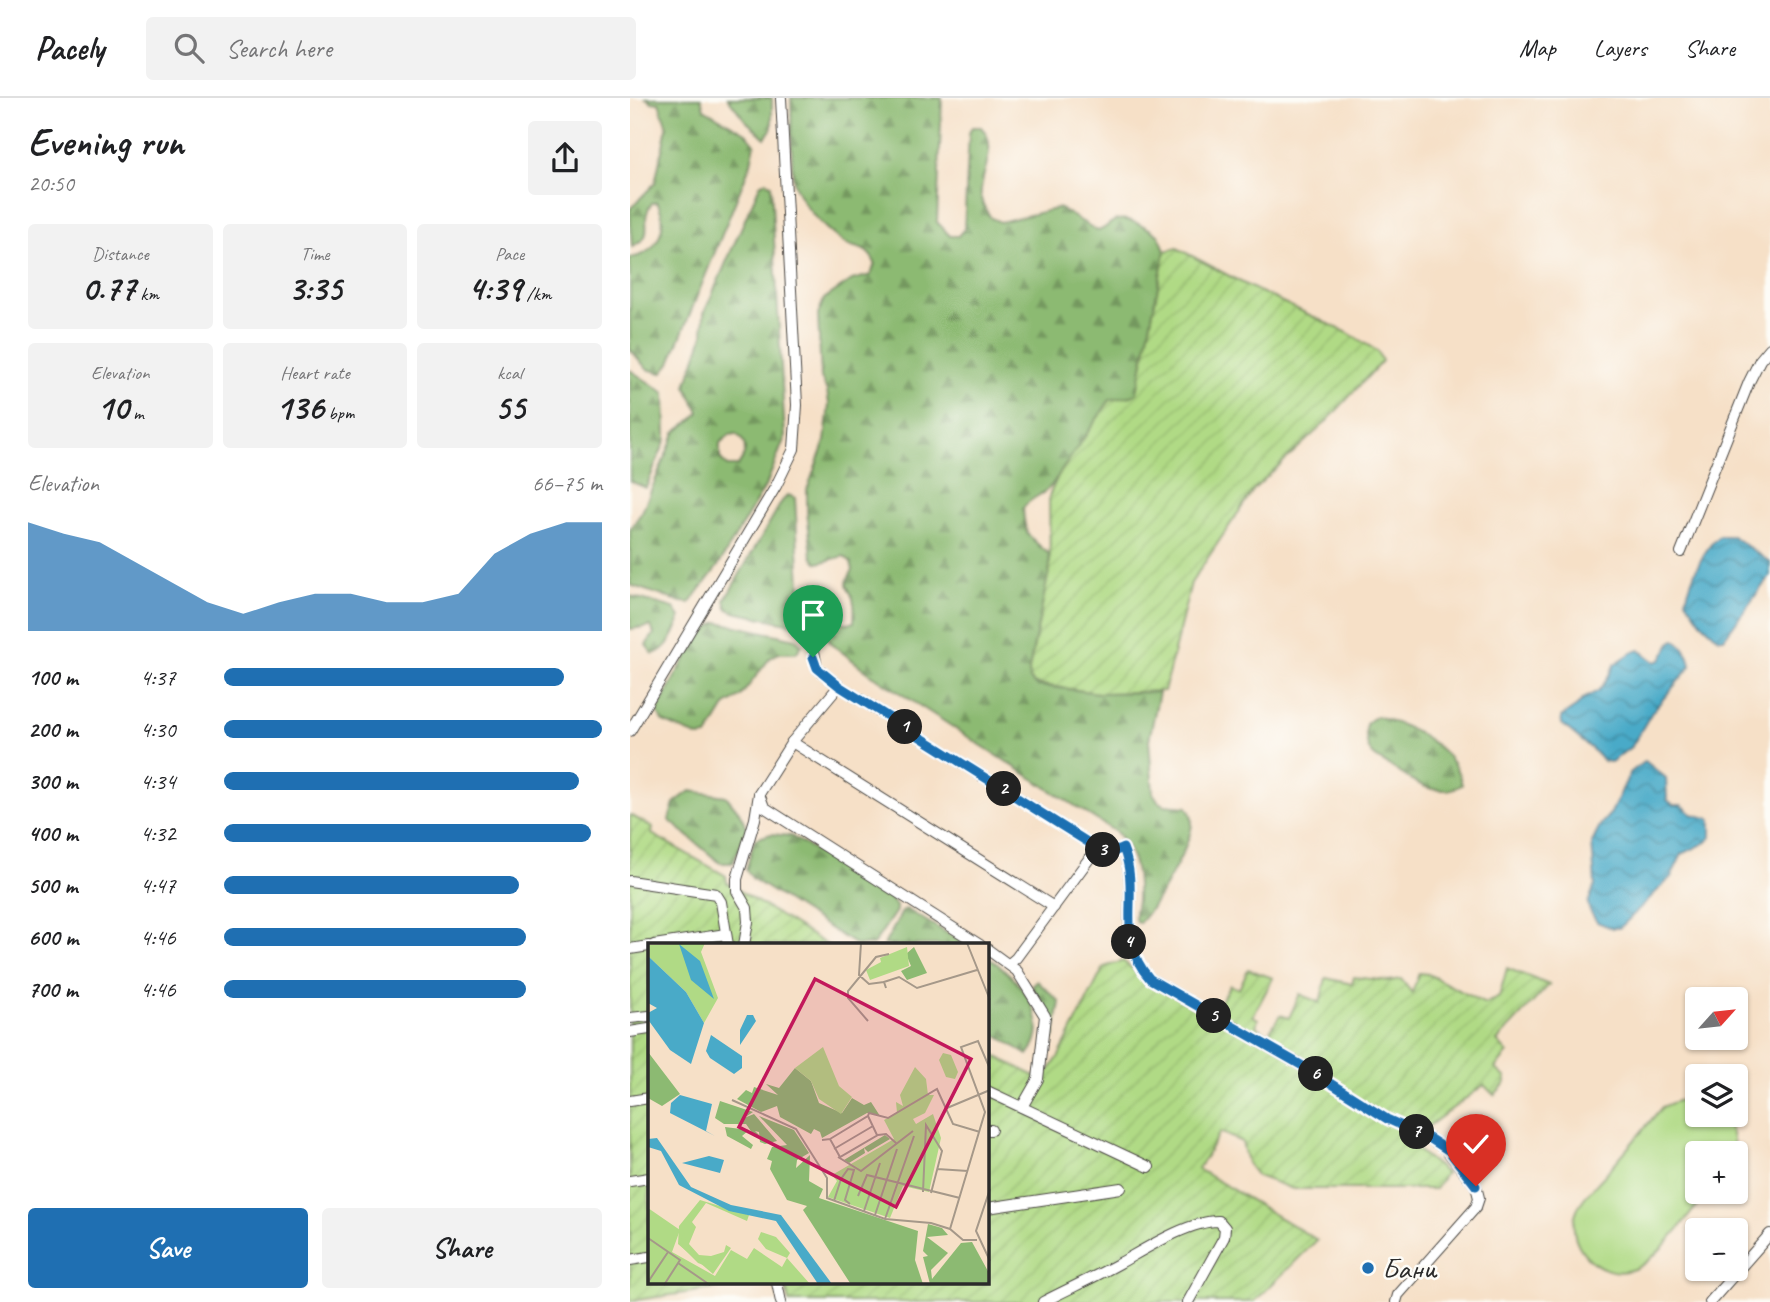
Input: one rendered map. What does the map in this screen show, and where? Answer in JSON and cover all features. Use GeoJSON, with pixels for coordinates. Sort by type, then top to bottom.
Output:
{"type":"FeatureCollection","features":[{"type":"Feature","properties":{"kind":"street"},"geometry":{"type":"LineString","coordinates":[[630,731],[776,486],[794,449],[797,405],[781,98]]}},
{"type":"Feature","properties":{"kind":"street"},"geometry":{"type":"LineString","coordinates":[[1681,552],[1749,382],[1760,360],[1770,348]]}},
{"type":"Feature","properties":{"kind":"street"},"geometry":{"type":"LineString","coordinates":[[811,640],[817,668],[839,686],[1097,848],[1114,852],[1123,848],[1129,862],[1131,884],[1129,942],[1138,965],[1150,979],[1308,1069],[1387,1119],[1429,1138],[1449,1151],[1476,1186],[1479,1198],[1476,1207],[1398,1295],[1395,1302]]}},
{"type":"Feature","properties":{"kind":"street"},"geometry":{"type":"LineString","coordinates":[[744,943],[747,908],[737,891],[737,879],[755,819],[759,794],[792,742],[839,686]]}},
{"type":"Feature","properties":{"kind":"street"},"geometry":{"type":"LineString","coordinates":[[792,742],[1054,907]]}},
{"type":"Feature","properties":{"kind":"street"},"geometry":{"type":"LineString","coordinates":[[759,794],[764,807],[977,943]]}},
{"type":"Feature","properties":{"kind":"street"},"geometry":{"type":"LineString","coordinates":[[1009,964],[1097,848]]}},
{"type":"Feature","properties":{"kind":"street"},"geometry":{"type":"LineString","coordinates":[[630,881],[713,892],[721,902],[728,943]]}},
{"type":"Feature","properties":{"kind":"street"},"geometry":{"type":"LineString","coordinates":[[664,943],[726,933]]}},
{"type":"Feature","properties":{"kind":"street"},"geometry":{"type":"LineString","coordinates":[[630,949],[648,946]]}},
{"type":"Feature","properties":{"kind":"street"},"geometry":{"type":"LineString","coordinates":[[989,950],[1017,971],[1045,1016],[1038,1079],[1022,1107]]}},
{"type":"Feature","properties":{"kind":"street"},"geometry":{"type":"LineString","coordinates":[[630,1018],[648,1016]]}},
{"type":"Feature","properties":{"kind":"street"},"geometry":{"type":"LineString","coordinates":[[630,1032],[648,1029]]}},
{"type":"Feature","properties":{"kind":"street"},"geometry":{"type":"LineString","coordinates":[[989,1092],[1149,1167]]}},
{"type":"Feature","properties":{"kind":"street"},"geometry":{"type":"LineString","coordinates":[[630,1101],[648,1098]]}},
{"type":"Feature","properties":{"kind":"street"},"geometry":{"type":"LineString","coordinates":[[630,1181],[648,1178]]}},
{"type":"Feature","properties":{"kind":"street"},"geometry":{"type":"LineString","coordinates":[[989,1208],[1121,1188]]}},
{"type":"Feature","properties":{"kind":"street"},"geometry":{"type":"LineString","coordinates":[[1043,1302],[1149,1246],[1208,1220],[1219,1221],[1225,1228],[1224,1237],[1188,1302]]}},
{"type":"Feature","properties":{"kind":"street"},"geometry":{"type":"LineString","coordinates":[[1710,1302],[1770,1234]]}},
{"type":"Feature","properties":{"kind":"street"},"geometry":{"type":"LineString","coordinates":[[630,1260],[648,1257]]}},
{"type":"Feature","properties":{"kind":"street"},"geometry":{"type":"LineString","coordinates":[[776,1284],[781,1302]]}},
{"type":"Feature","properties":{"kind":"green space"},"geometry":{"type":"Polygon","coordinates":[[[646,98],[701,98],[704,109],[746,133],[755,144],[751,163],[670,363],[662,373],[647,369],[630,349],[630,258],[648,251],[659,238],[662,229],[661,211],[657,202],[652,203],[646,216],[644,237],[632,247],[630,209],[655,183],[667,127],[659,103],[646,98]]]}},
{"type":"Feature","properties":{"kind":"green space"},"geometry":{"type":"Polygon","coordinates":[[[728,98],[772,98],[772,128],[765,138],[745,120],[728,98]]]}},
{"type":"Feature","properties":{"kind":"green space"},"geometry":{"type":"Polygon","coordinates":[[[791,98],[942,98],[937,222],[950,236],[958,236],[964,229],[969,133],[972,127],[981,127],[987,135],[989,152],[981,198],[991,218],[1000,222],[1059,208],[1098,231],[1122,219],[1150,229],[1161,241],[1165,251],[1137,393],[1110,400],[1051,486],[1023,508],[1027,531],[1049,554],[1050,567],[1029,669],[1030,679],[1035,685],[1100,693],[1159,692],[1149,740],[1153,793],[1159,802],[1165,805],[1187,807],[1192,822],[1186,845],[1171,875],[1139,923],[1136,922],[1135,916],[1136,872],[1128,848],[1117,833],[869,673],[833,645],[824,634],[825,626],[832,619],[849,624],[854,622],[854,608],[847,584],[853,570],[851,562],[844,556],[818,563],[812,556],[807,490],[825,441],[829,404],[821,378],[818,315],[824,299],[852,280],[871,275],[875,263],[867,252],[845,244],[827,229],[808,209],[799,194],[792,169],[791,98]]]}},
{"type":"Feature","properties":{"kind":"green space"},"geometry":{"type":"Polygon","coordinates":[[[766,181],[771,185],[785,437],[767,483],[718,566],[690,603],[681,602],[630,585],[630,530],[643,510],[675,433],[699,412],[686,386],[703,336],[704,313],[760,185],[766,181]],[[736,434],[729,435],[720,443],[720,458],[727,466],[738,466],[743,458],[745,449],[736,434]]]}},
{"type":"Feature","properties":{"kind":"green space"},"geometry":{"type":"Polygon","coordinates":[[[1177,248],[1250,287],[1348,333],[1377,351],[1382,361],[1327,421],[1254,489],[1191,583],[1164,691],[1100,693],[1035,684],[1030,679],[1029,670],[1050,567],[1049,496],[1058,476],[1110,400],[1137,393],[1165,251],[1177,248]]]}},
{"type":"Feature","properties":{"kind":"green space"},"geometry":{"type":"Polygon","coordinates":[[[630,370],[665,393],[666,439],[646,488],[630,481],[630,370]]]}},
{"type":"Feature","properties":{"kind":"green space"},"geometry":{"type":"Polygon","coordinates":[[[788,495],[795,498],[802,619],[797,625],[734,612],[727,608],[725,600],[788,495]]]}},
{"type":"Feature","properties":{"kind":"green space"},"geometry":{"type":"Polygon","coordinates":[[[630,596],[674,608],[680,617],[671,639],[658,652],[653,654],[646,645],[654,634],[651,626],[630,629],[630,596]]]}},
{"type":"Feature","properties":{"kind":"green space"},"geometry":{"type":"Polygon","coordinates":[[[718,622],[796,639],[802,645],[796,653],[779,653],[770,658],[740,697],[726,705],[707,736],[699,737],[663,722],[657,712],[700,637],[718,622]]]}},
{"type":"Feature","properties":{"kind":"green space"},"geometry":{"type":"Polygon","coordinates":[[[1376,716],[1429,740],[1450,759],[1462,785],[1452,789],[1432,789],[1413,781],[1375,757],[1367,744],[1366,724],[1376,716]]]}},
{"type":"Feature","properties":{"kind":"green space"},"geometry":{"type":"Polygon","coordinates":[[[690,791],[726,796],[739,812],[747,828],[733,863],[720,863],[669,820],[674,803],[690,791]]]}},
{"type":"Feature","properties":{"kind":"green space"},"geometry":{"type":"Polygon","coordinates":[[[630,815],[653,827],[652,834],[726,876],[727,883],[824,943],[648,943],[648,1284],[746,1284],[630,1301],[630,815]]]}},
{"type":"Feature","properties":{"kind":"green space"},"geometry":{"type":"Polygon","coordinates":[[[771,834],[791,836],[891,899],[896,911],[874,943],[853,943],[753,879],[746,870],[755,839],[771,834]]]}},
{"type":"Feature","properties":{"kind":"green space"},"geometry":{"type":"Polygon","coordinates":[[[906,909],[964,943],[885,943],[906,909]]]}},
{"type":"Feature","properties":{"kind":"green space"},"geometry":{"type":"Polygon","coordinates":[[[989,958],[1021,987],[1035,1013],[1038,1027],[1036,1041],[1028,1055],[989,1030],[989,958]]]}},
{"type":"Feature","properties":{"kind":"green space"},"geometry":{"type":"Polygon","coordinates":[[[1123,961],[1140,975],[1211,1018],[1230,985],[1239,989],[1248,969],[1273,978],[1253,1016],[1258,1019],[1256,1026],[1268,1034],[1280,1015],[1289,1018],[1300,994],[1320,1003],[1326,978],[1352,984],[1354,977],[1389,981],[1401,979],[1412,993],[1419,973],[1428,974],[1485,1004],[1499,997],[1507,968],[1549,985],[1497,1041],[1508,1053],[1495,1068],[1506,1078],[1504,1085],[1494,1095],[1484,1085],[1426,1128],[1415,1148],[1446,1173],[1435,1189],[1293,1189],[1257,1176],[1247,1163],[1242,1142],[1220,1132],[1198,1169],[1317,1240],[1254,1302],[789,1302],[785,1284],[989,1284],[989,1053],[1043,1080],[1059,1056],[1104,967],[1123,961]]]}},
{"type":"Feature","properties":{"kind":"green space"},"geometry":{"type":"Polygon","coordinates":[[[1037,981],[1060,1002],[1054,1038],[1049,1039],[1050,1014],[1032,986],[1037,981]]]}},
{"type":"Feature","properties":{"kind":"green space"},"geometry":{"type":"Polygon","coordinates":[[[1685,1100],[1685,1127],[1729,1127],[1733,1141],[1685,1141],[1685,1204],[1698,1204],[1673,1235],[1643,1264],[1621,1272],[1608,1270],[1596,1264],[1578,1245],[1574,1219],[1579,1206],[1662,1107],[1685,1100]]]}},
{"type":"Feature","properties":{"kind":"water"},"geometry":{"type":"Polygon","coordinates":[[[1719,536],[1732,536],[1770,562],[1770,576],[1724,638],[1718,638],[1701,622],[1686,600],[1698,565],[1719,536]]]}},
{"type":"Feature","properties":{"kind":"water"},"geometry":{"type":"Polygon","coordinates":[[[1675,640],[1686,651],[1691,666],[1652,712],[1632,746],[1611,762],[1603,761],[1562,724],[1561,717],[1598,691],[1615,664],[1640,650],[1655,662],[1661,660],[1671,642],[1675,640]]]}},
{"type":"Feature","properties":{"kind":"water"},"geometry":{"type":"Polygon","coordinates":[[[1645,761],[1666,778],[1667,800],[1674,805],[1682,805],[1692,814],[1711,819],[1711,837],[1707,842],[1682,854],[1671,877],[1624,924],[1619,928],[1612,928],[1597,922],[1589,909],[1588,903],[1595,885],[1592,843],[1601,824],[1611,813],[1630,773],[1645,761]]]}},
{"type":"Feature","properties":{"kind":"place","name":"Бани"},"geometry":{"type":"Point","coordinates":[1368,1268]}},
{"type":"Feature","properties":{"kind":"route"},"geometry":{"type":"LineString","coordinates":[[813,657],[817,668],[839,686],[1097,848],[1114,852],[1123,848],[1129,862],[1131,884],[1129,942],[1138,965],[1150,979],[1308,1069],[1387,1119],[1429,1138],[1449,1151],[1476,1186]]}}]}
